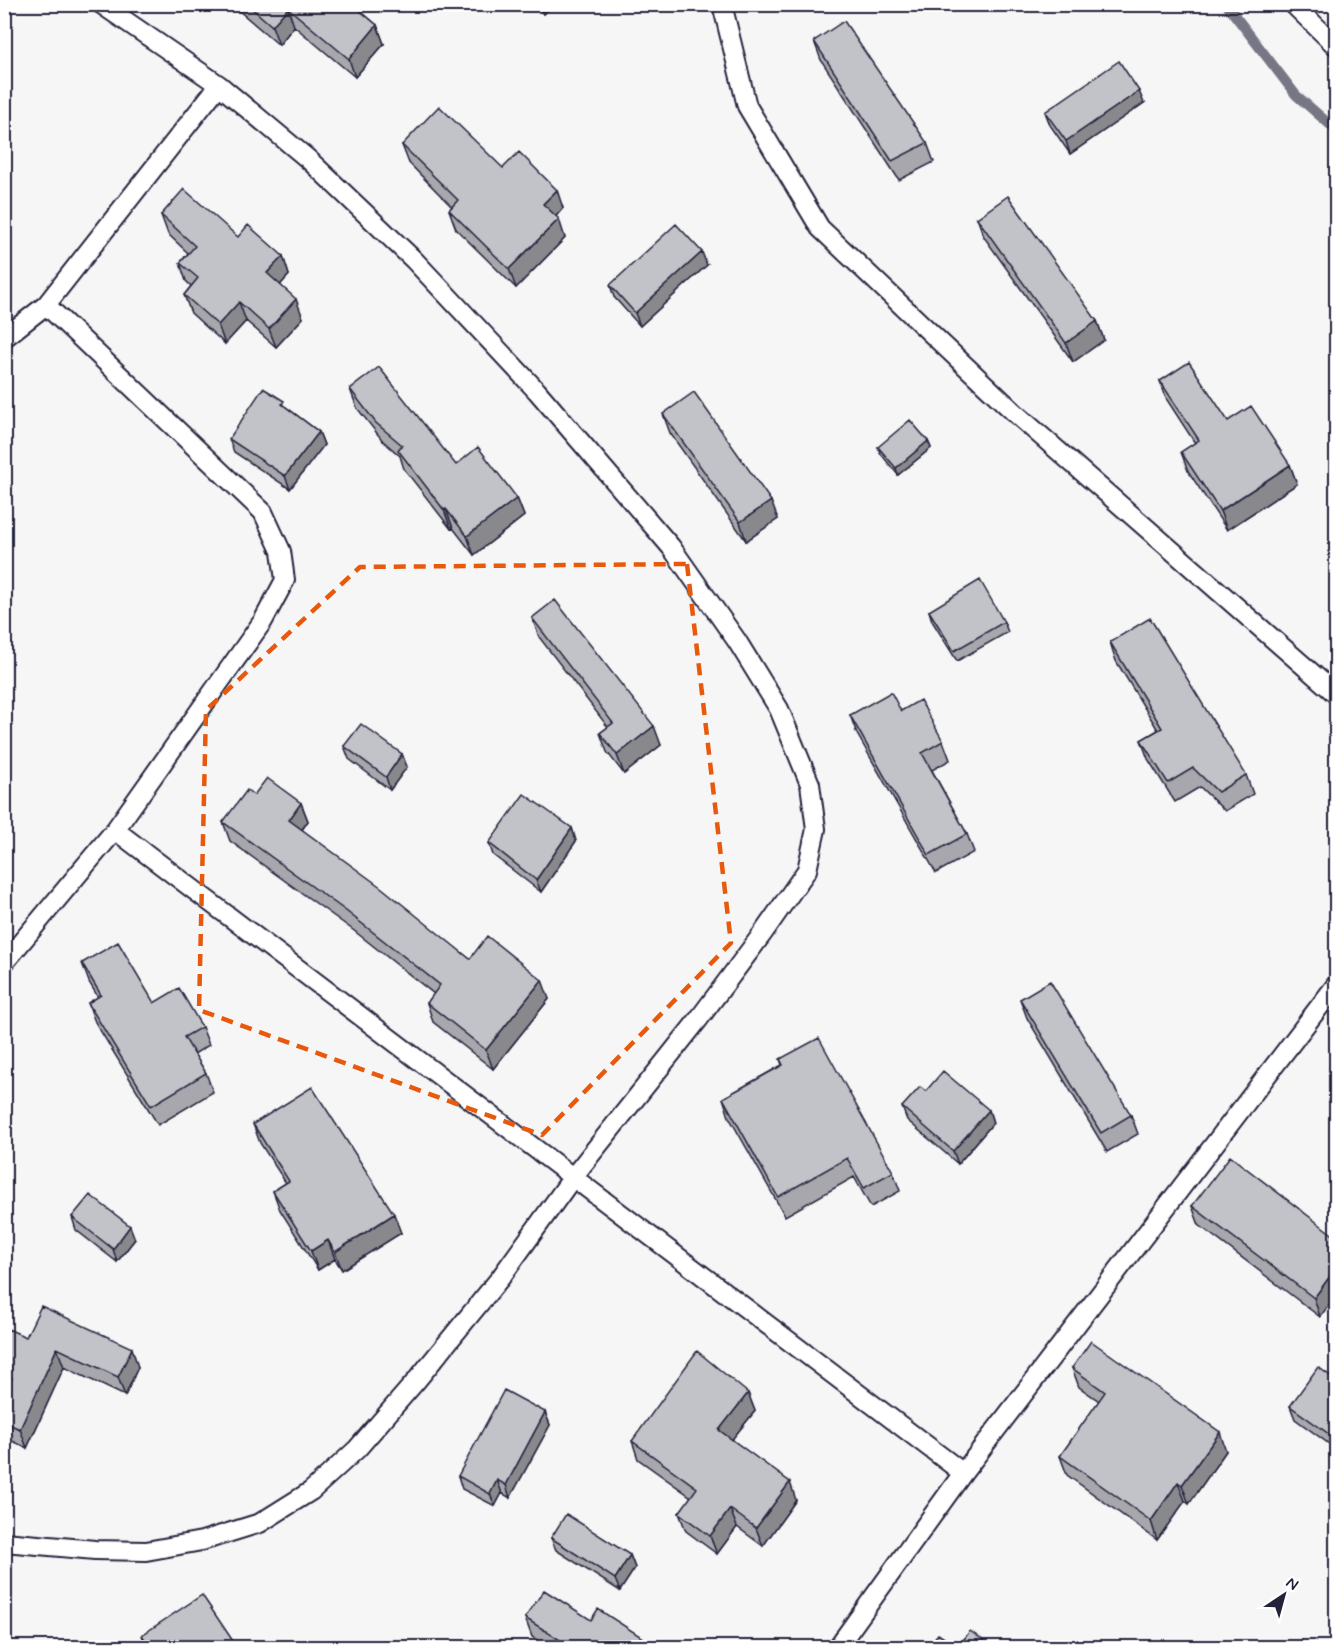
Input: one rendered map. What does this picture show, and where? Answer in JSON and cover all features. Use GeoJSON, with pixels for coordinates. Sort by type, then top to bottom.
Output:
{"type":"FeatureCollection","features":[{"type":"Feature","properties":{"kind":"lane"},"geometry":{"type":"LineString","coordinates":[[4,1542],[95,1550],[146,1551],[202,1541],[260,1523],[311,1491],[369,1436],[501,1277],[573,1178],[698,1020],[807,870],[816,829],[810,784],[779,709],[737,641],[671,547],[537,391],[414,260],[308,159],[219,85],[101,4]]}},
{"type":"Feature","properties":{"kind":"lane"},"geometry":{"type":"LineString","coordinates":[[722,4],[747,106],[820,228],[1015,413],[1336,694]]}},
{"type":"Feature","properties":{"kind":"lane"},"geometry":{"type":"LineString","coordinates":[[1293,4],[1336,46]]}},
{"type":"Feature","properties":{"kind":"lane"},"geometry":{"type":"LineString","coordinates":[[4,338],[46,305],[219,85]]}},
{"type":"Feature","properties":{"kind":"lane"},"geometry":{"type":"LineString","coordinates":[[4,963],[115,830],[263,621],[285,580],[281,551],[262,512],[46,305]]}},
{"type":"Feature","properties":{"kind":"lane"},"geometry":{"type":"LineString","coordinates":[[115,830],[963,1473]]}},
{"type":"Feature","properties":{"kind":"lane"},"geometry":{"type":"LineString","coordinates":[[837,1647],[963,1473],[1336,985]]}},
{"type":"Feature","properties":{"kind":"highlighted area"},"geometry":{"type":"Polygon","coordinates":[[[687,564],[731,943],[542,1135],[199,1010],[206,710],[360,567],[687,564]]]}},
{"type":"Feature","properties":{"kind":"building"},"geometry":{"type":"Polygon","coordinates":[[[247,4],[352,4],[377,25],[349,59],[288,8],[272,26],[247,4]]]}},
{"type":"Feature","properties":{"kind":"building"},"geometry":{"type":"Polygon","coordinates":[[[844,21],[927,143],[892,161],[814,41],[844,21]]]}},
{"type":"Feature","properties":{"kind":"building"},"geometry":{"type":"Polygon","coordinates":[[[1119,61],[1139,91],[1066,141],[1045,112],[1119,61]]]}},
{"type":"Feature","properties":{"kind":"building"},"geometry":{"type":"Polygon","coordinates":[[[439,106],[503,168],[519,152],[557,190],[543,204],[559,219],[509,269],[449,210],[458,200],[402,145],[439,106]]]}},
{"type":"Feature","properties":{"kind":"building"},"geometry":{"type":"Polygon","coordinates":[[[184,189],[238,237],[248,225],[283,256],[267,273],[296,299],[269,329],[239,302],[218,325],[184,295],[198,278],[180,263],[195,246],[161,215],[184,189]]]}},
{"type":"Feature","properties":{"kind":"building"},"geometry":{"type":"Polygon","coordinates":[[[1008,196],[1097,321],[1066,343],[977,218],[1008,196]]]}},
{"type":"Feature","properties":{"kind":"building"},"geometry":{"type":"Polygon","coordinates":[[[676,224],[702,252],[635,313],[610,285],[676,224]]]}},
{"type":"Feature","properties":{"kind":"building"},"geometry":{"type":"Polygon","coordinates":[[[1189,362],[1228,421],[1251,406],[1290,465],[1220,511],[1181,452],[1199,440],[1160,381],[1189,362]]]}},
{"type":"Feature","properties":{"kind":"building"},"geometry":{"type":"Polygon","coordinates":[[[379,367],[456,465],[478,447],[517,498],[467,536],[398,450],[402,445],[376,423],[350,389],[379,367]]]}},
{"type":"Feature","properties":{"kind":"building"},"geometry":{"type":"Polygon","coordinates":[[[263,388],[284,401],[282,404],[319,432],[285,476],[229,439],[263,388]]]}},
{"type":"Feature","properties":{"kind":"building"},"geometry":{"type":"Polygon","coordinates":[[[694,392],[771,501],[740,522],[663,414],[694,392]]]}},
{"type":"Feature","properties":{"kind":"building"},"geometry":{"type":"Polygon","coordinates":[[[910,420],[928,441],[896,468],[878,447],[910,420]]]}},
{"type":"Feature","properties":{"kind":"building"},"geometry":{"type":"Polygon","coordinates":[[[980,580],[1004,622],[954,651],[929,611],[980,580]]]}},
{"type":"Feature","properties":{"kind":"building"},"geometry":{"type":"Polygon","coordinates":[[[555,600],[654,726],[617,755],[600,733],[613,723],[532,618],[555,600]]]}},
{"type":"Feature","properties":{"kind":"building"},"geometry":{"type":"Polygon","coordinates":[[[1150,618],[1246,775],[1218,792],[1193,768],[1168,783],[1141,740],[1162,728],[1110,642],[1150,618]]]}},
{"type":"Feature","properties":{"kind":"building"},"geometry":{"type":"Polygon","coordinates":[[[891,692],[901,711],[920,700],[943,741],[922,753],[967,834],[929,855],[850,715],[891,692]]]}},
{"type":"Feature","properties":{"kind":"building"},"geometry":{"type":"Polygon","coordinates":[[[361,724],[402,754],[386,777],[344,746],[361,724]]]}},
{"type":"Feature","properties":{"kind":"building"},"geometry":{"type":"Polygon","coordinates":[[[267,778],[301,803],[289,820],[382,888],[470,959],[487,936],[542,980],[486,1050],[427,1003],[440,985],[346,911],[223,822],[247,790],[254,795],[267,778]]]}},
{"type":"Feature","properties":{"kind":"building"},"geometry":{"type":"Polygon","coordinates":[[[524,794],[572,828],[536,880],[489,843],[524,794]]]}},
{"type":"Feature","properties":{"kind":"building"},"geometry":{"type":"Polygon","coordinates":[[[118,942],[154,1003],[179,988],[202,1027],[184,1037],[206,1073],[151,1106],[88,1003],[101,995],[82,963],[118,942]]]}},
{"type":"Feature","properties":{"kind":"building"},"geometry":{"type":"Polygon","coordinates":[[[1050,981],[1131,1115],[1101,1133],[1020,999],[1050,981]]]}},
{"type":"Feature","properties":{"kind":"building"},"geometry":{"type":"Polygon","coordinates":[[[819,1038],[893,1172],[864,1188],[847,1158],[778,1197],[723,1098],[783,1065],[780,1059],[819,1038]]]}},
{"type":"Feature","properties":{"kind":"building"},"geometry":{"type":"Polygon","coordinates":[[[943,1071],[989,1110],[953,1151],[902,1107],[920,1087],[926,1091],[943,1071]]]}},
{"type":"Feature","properties":{"kind":"building"},"geometry":{"type":"Polygon","coordinates":[[[312,1087],[394,1214],[335,1252],[328,1240],[311,1251],[273,1191],[289,1181],[253,1124],[312,1087]]]}},
{"type":"Feature","properties":{"kind":"building"},"geometry":{"type":"Polygon","coordinates":[[[1230,1156],[1336,1237],[1336,1268],[1314,1298],[1192,1206],[1230,1156]]]}},
{"type":"Feature","properties":{"kind":"building"},"geometry":{"type":"Polygon","coordinates":[[[90,1195],[130,1226],[113,1249],[72,1217],[90,1195]]]}},
{"type":"Feature","properties":{"kind":"building"},"geometry":{"type":"Polygon","coordinates":[[[41,1306],[132,1348],[118,1377],[57,1348],[20,1429],[4,1422],[4,1395],[12,1378],[4,1374],[4,1337],[8,1329],[26,1337],[41,1306]]]}},
{"type":"Feature","properties":{"kind":"building"},"geometry":{"type":"Polygon","coordinates":[[[1091,1341],[1220,1432],[1182,1485],[1178,1482],[1151,1521],[1060,1456],[1105,1392],[1072,1368],[1091,1341]]]}},
{"type":"Feature","properties":{"kind":"building"},"geometry":{"type":"Polygon","coordinates":[[[697,1351],[748,1393],[719,1430],[790,1482],[756,1528],[730,1509],[710,1536],[679,1513],[697,1488],[632,1441],[697,1351]]]}},
{"type":"Feature","properties":{"kind":"building"},"geometry":{"type":"Polygon","coordinates":[[[1318,1367],[1336,1380],[1336,1439],[1290,1406],[1318,1367]]]}},
{"type":"Feature","properties":{"kind":"building"},"geometry":{"type":"Polygon","coordinates":[[[504,1390],[545,1412],[506,1485],[497,1480],[490,1494],[458,1476],[504,1390]]]}},
{"type":"Feature","properties":{"kind":"building"},"geometry":{"type":"Polygon","coordinates":[[[566,1514],[630,1555],[615,1579],[551,1538],[566,1514]]]}},
{"type":"Feature","properties":{"kind":"building"},"geometry":{"type":"Polygon","coordinates":[[[544,1590],[591,1620],[598,1609],[657,1647],[571,1647],[525,1618],[544,1590]]]}},
{"type":"Feature","properties":{"kind":"building"},"geometry":{"type":"Polygon","coordinates":[[[202,1595],[237,1647],[150,1647],[142,1635],[202,1595]]]}},
{"type":"Feature","properties":{"kind":"building"},"geometry":{"type":"Polygon","coordinates":[[[970,1631],[993,1647],[958,1647],[970,1631]]]}},
{"type":"Feature","properties":{"kind":"building"},"geometry":{"type":"Polygon","coordinates":[[[938,1634],[958,1647],[927,1647],[938,1634]]]}},
{"type":"Feature","properties":{"kind":"waterway"},"geometry":{"type":"LineString","coordinates":[[1226,4],[1296,95],[1336,130]]}}]}
